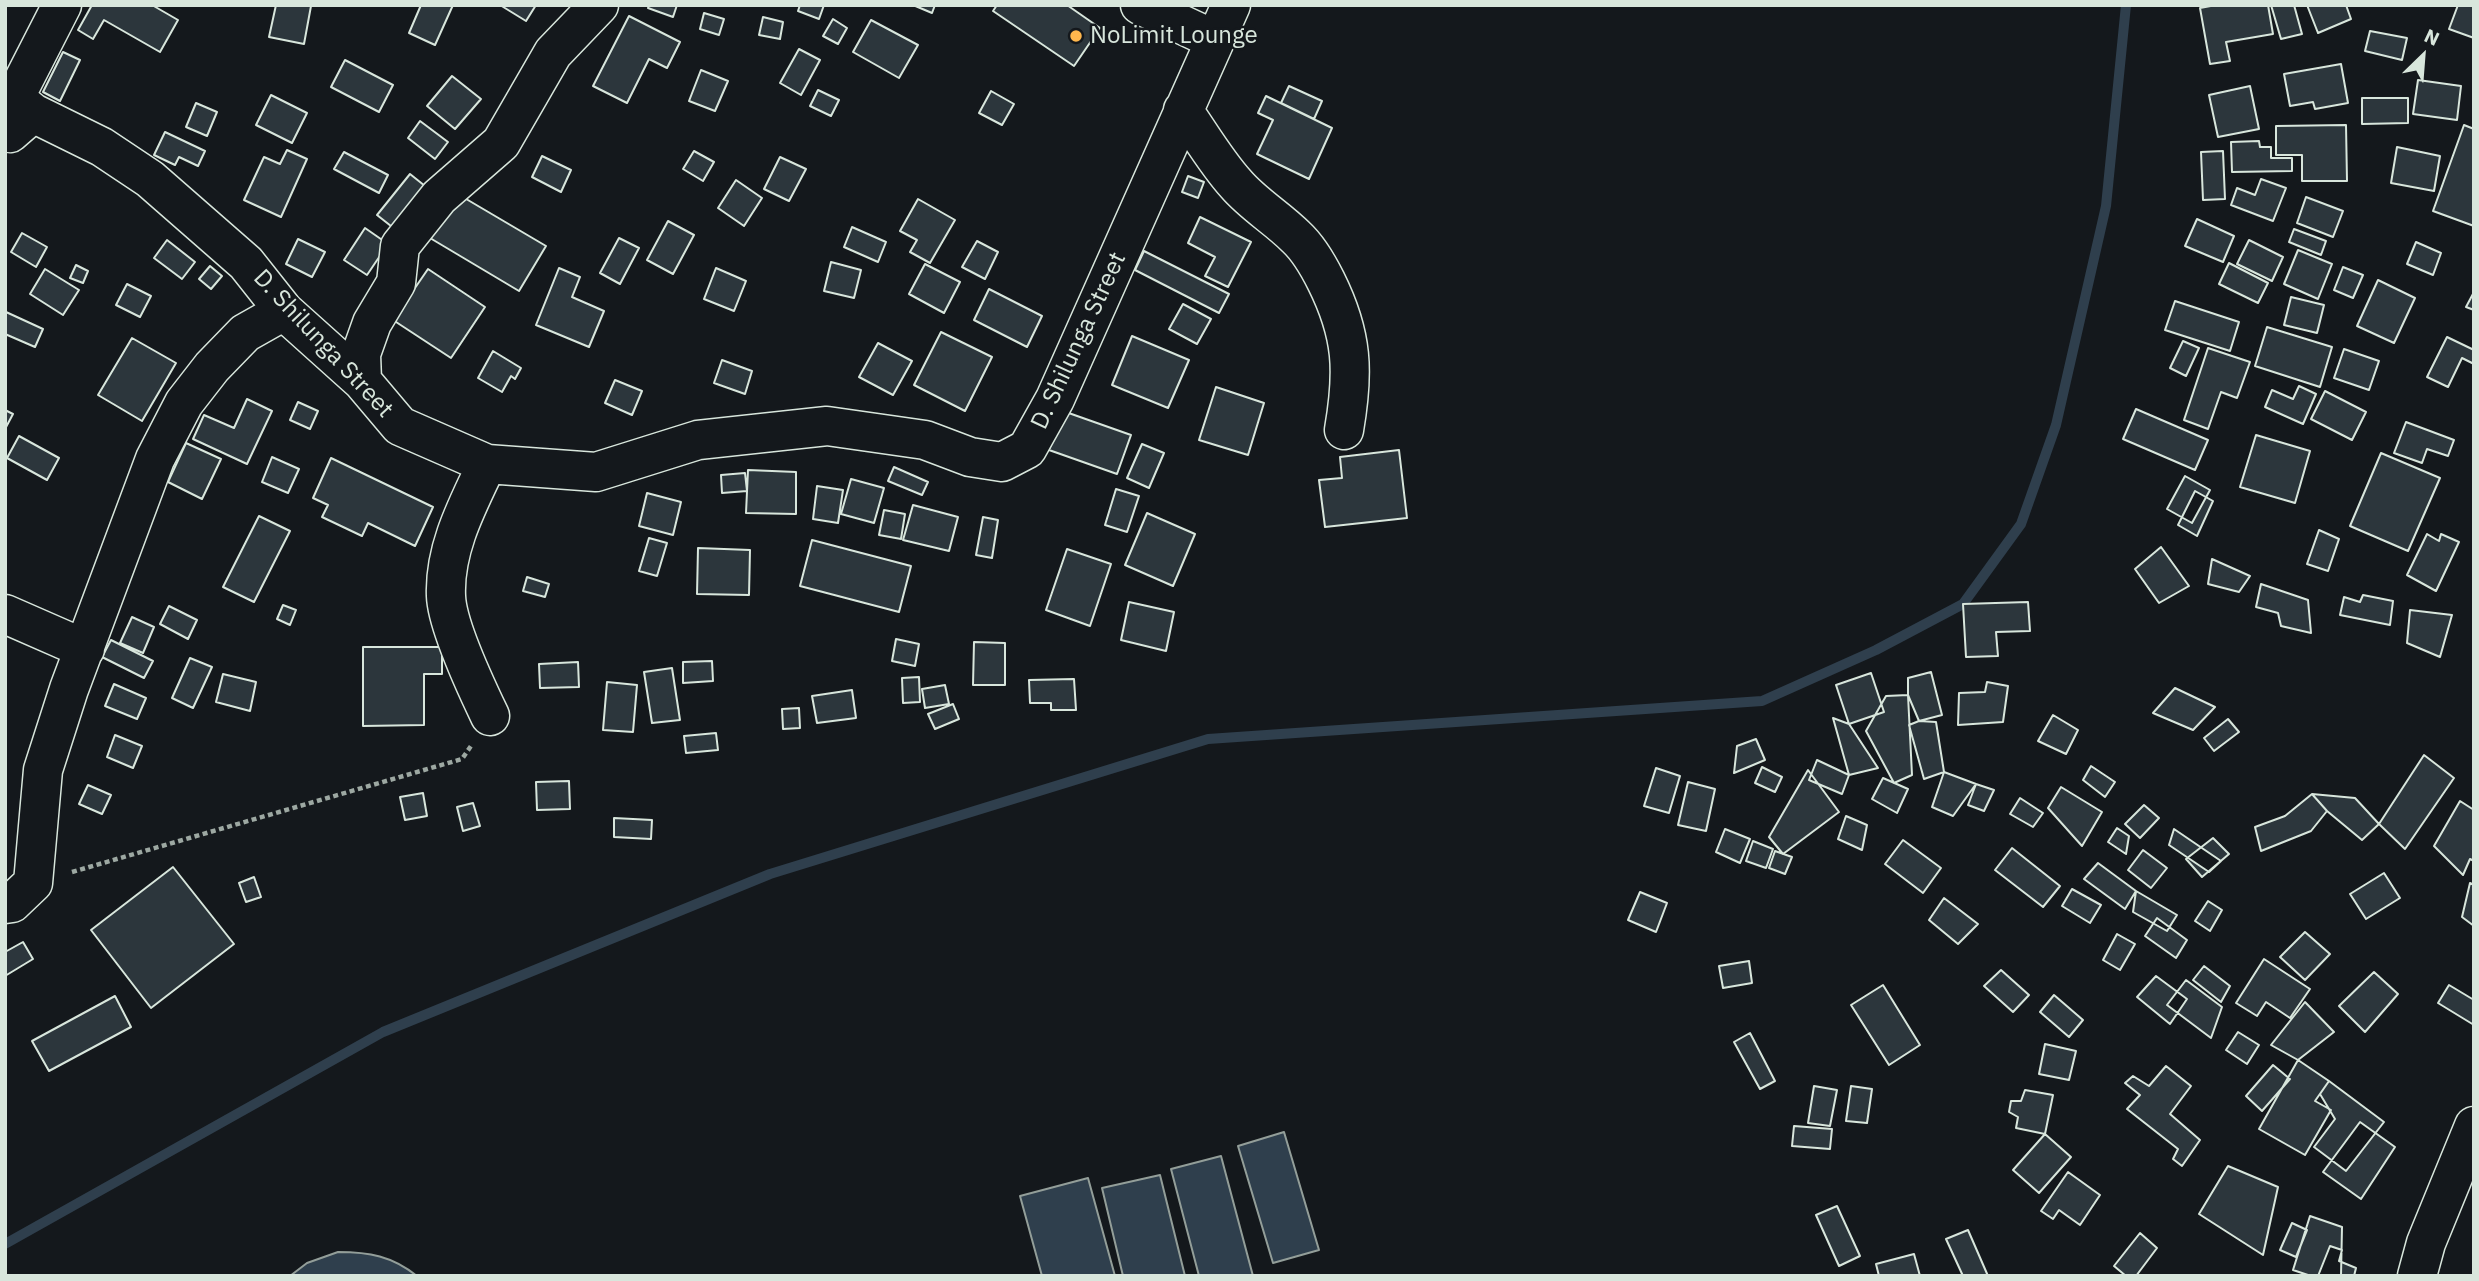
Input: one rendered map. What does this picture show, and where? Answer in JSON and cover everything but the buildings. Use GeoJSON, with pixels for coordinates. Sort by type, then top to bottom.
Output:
{"type":"FeatureCollection","features":[{"type":"Feature","properties":{"kind":"street"},"geometry":{"type":"LineString","coordinates":[[12,117],[62,5]]}},
{"type":"Feature","properties":{"kind":"street"},"geometry":{"type":"LineString","coordinates":[[362,381],[361,354],[372,323],[396,283],[400,246],[439,197],[500,143],[553,53],[599,5]]}},
{"type":"Feature","properties":{"kind":"street"},"geometry":{"type":"LineString","coordinates":[[1140,5],[1215,40]]}},
{"type":"Feature","properties":{"kind":"street","name":"D. Shilunga Street"},"geometry":{"type":"LineString","coordinates":[[12,117],[102,147],[150,179],[246,263],[284,312],[362,381],[400,426],[486,464],[596,472],[698,440],[827,426],[925,440],[970,457],[1002,462],[1027,449],[1055,399],[1231,5]]}},
{"type":"Feature","properties":{"kind":"street"},"geometry":{"type":"LineString","coordinates":[[1182,110],[1236,184],[1298,239],[1329,288],[1344,320],[1351,351],[1352,386],[1344,430]]}},
{"type":"Feature","properties":{"kind":"street"},"geometry":{"type":"LineString","coordinates":[[19,894],[43,770],[155,459],[184,403],[245,333],[284,312]]}},
{"type":"Feature","properties":{"kind":"street"},"geometry":{"type":"LineString","coordinates":[[486,464],[450,554],[446,598],[470,675],[490,716]]}},
{"type":"Feature","properties":{"kind":"street"},"geometry":{"type":"LineString","coordinates":[[5,614],[85,649]]}},
{"type":"Feature","properties":{"kind":"street"},"geometry":{"type":"LineString","coordinates":[[2417,1276],[2426,1243],[2474,1126]]}},
{"type":"Feature","properties":{"kind":"path"},"geometry":{"type":"LineString","coordinates":[[19,894],[463,760],[490,716]]}},
{"type":"Feature","properties":{"kind":"water"},"geometry":{"type":"Polygon","coordinates":[[[1284,1132],[1319,1250],[1273,1263],[1238,1146],[1284,1132]]]}},
{"type":"Feature","properties":{"kind":"water"},"geometry":{"type":"Polygon","coordinates":[[[1221,1156],[1253,1276],[1199,1276],[1171,1169],[1221,1156]]]}},
{"type":"Feature","properties":{"kind":"water"},"geometry":{"type":"Polygon","coordinates":[[[1160,1175],[1185,1276],[1123,1276],[1102,1188],[1160,1175]]]}},
{"type":"Feature","properties":{"kind":"water"},"geometry":{"type":"Polygon","coordinates":[[[1088,1178],[1115,1276],[1042,1276],[1020,1196],[1088,1178]]]}},
{"type":"Feature","properties":{"kind":"water"},"geometry":{"type":"Polygon","coordinates":[[[338,1252],[380,1256],[417,1276],[290,1276],[307,1263],[338,1252]]]}},
{"type":"Feature","properties":{"kind":"waterway"},"geometry":{"type":"LineString","coordinates":[[5,1244],[383,1032],[770,874],[1208,739],[1762,701],[1876,650],[1963,604],[2021,524],[2056,425],[2106,206],[2126,5]]}},
{"type":"Feature","properties":{"kind":"place","name":"NoLimit Lounge"},"geometry":{"type":"Point","coordinates":[1076,36]}}]}
